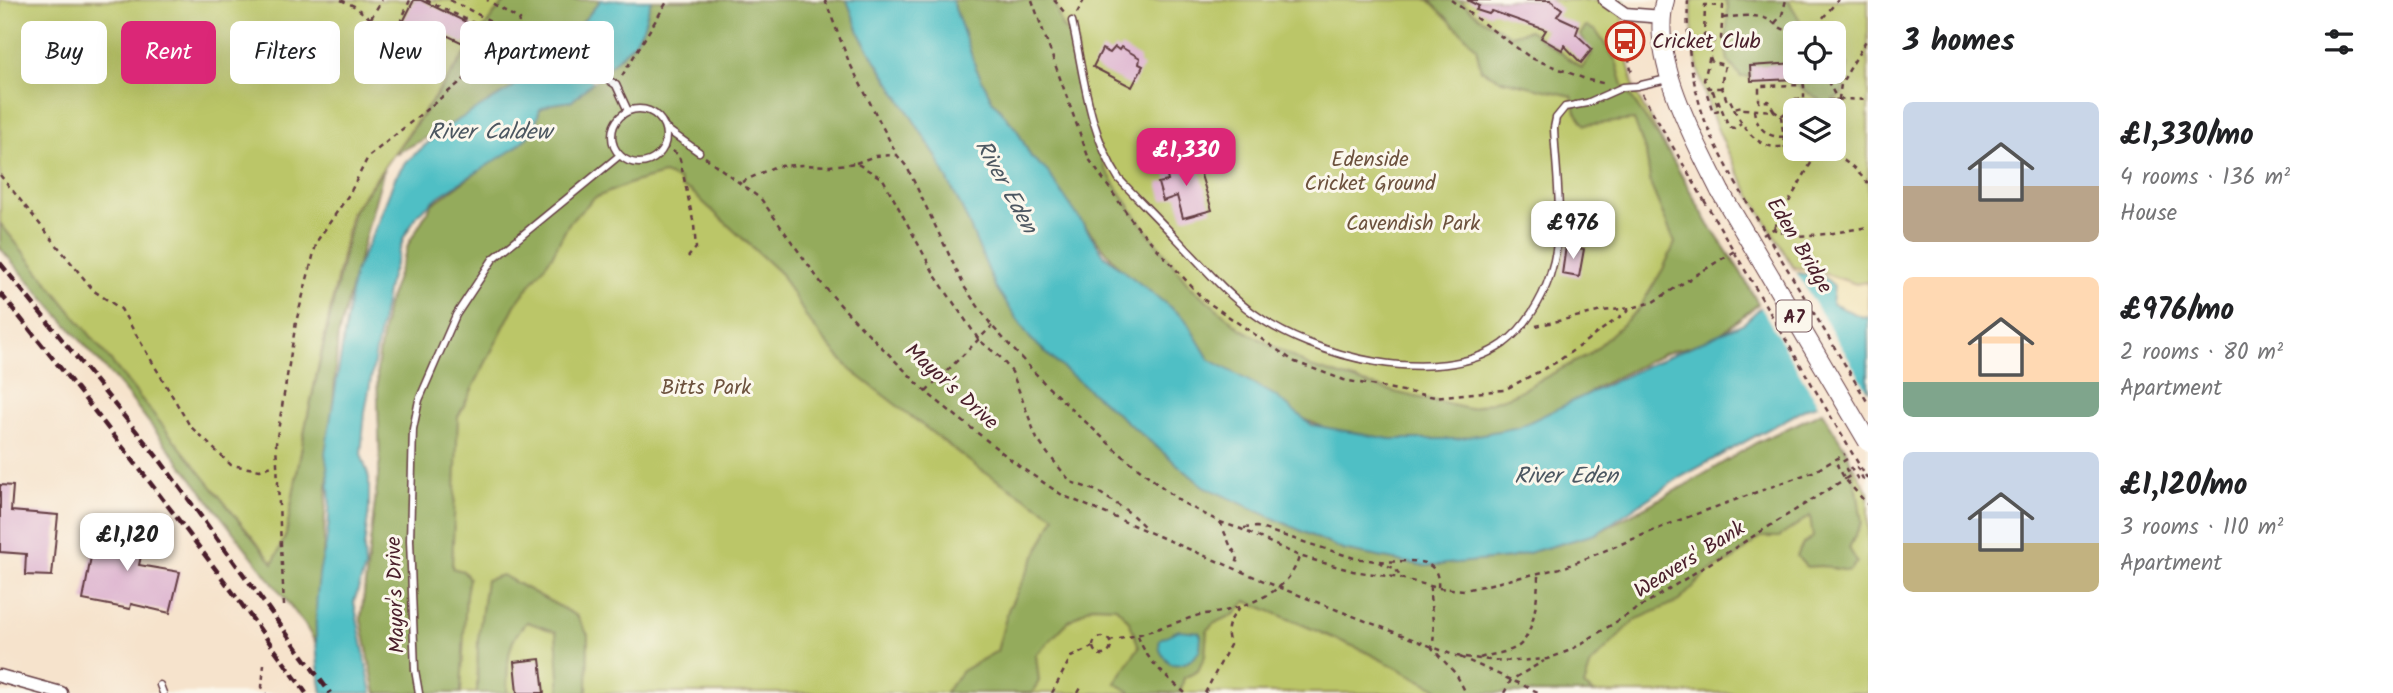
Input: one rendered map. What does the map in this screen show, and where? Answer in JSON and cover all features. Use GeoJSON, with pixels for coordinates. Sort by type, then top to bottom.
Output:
{"type":"FeatureCollection","features":[{"type":"Feature","properties":{"kind":"main road","name":"A7"},"geometry":{"type":"LineString","coordinates":[[1663,6],[1663,45],[1670,78],[1693,138],[1728,186]]}},
{"type":"Feature","properties":{"kind":"main road","name":"Eden Bridge"},"geometry":{"type":"LineString","coordinates":[[1728,186],[1868,442]]}},
{"type":"Feature","properties":{"kind":"street"},"geometry":{"type":"LineString","coordinates":[[1605,0],[1625,14],[1663,6]]}},
{"type":"Feature","properties":{"kind":"street"},"geometry":{"type":"LineString","coordinates":[[0,676],[61,693]]}},
{"type":"Feature","properties":{"kind":"lane"},"geometry":{"type":"LineString","coordinates":[[1072,21],[1095,133],[1108,163],[1119,179],[1210,276],[1253,313],[1311,344],[1365,359],[1417,366],[1441,365],[1491,351],[1520,329],[1550,278],[1559,239],[1556,118],[1564,107],[1587,103],[1623,87],[1670,78]]}},
{"type":"Feature","properties":{"kind":"lane"},"geometry":{"type":"LineString","coordinates":[[614,83],[628,111]]}},
{"type":"Feature","properties":{"kind":"lane"},"geometry":{"type":"LineString","coordinates":[[665,128],[664,146],[659,154],[643,163],[627,160],[620,155],[612,140],[612,132],[620,116],[628,111],[646,110],[661,120],[665,128],[699,152]]}},
{"type":"Feature","properties":{"kind":"lane","name":"Mayor's Drive"},"geometry":{"type":"LineString","coordinates":[[418,693],[410,540],[413,429],[419,400],[456,315],[493,259],[620,155]]}},
{"type":"Feature","properties":{"kind":"lane"},"geometry":{"type":"LineString","coordinates":[[160,685],[163,693]]}},
{"type":"Feature","properties":{"kind":"path"},"geometry":{"type":"LineString","coordinates":[[341,0],[394,37],[410,0]]}},
{"type":"Feature","properties":{"kind":"path"},"geometry":{"type":"LineString","coordinates":[[371,19],[382,0]]}},
{"type":"Feature","properties":{"kind":"path"},"geometry":{"type":"LineString","coordinates":[[426,0],[470,21]]}},
{"type":"Feature","properties":{"kind":"path"},"geometry":{"type":"LineString","coordinates":[[450,0],[491,21]]}},
{"type":"Feature","properties":{"kind":"path"},"geometry":{"type":"LineString","coordinates":[[488,0],[519,21]]}},
{"type":"Feature","properties":{"kind":"path"},"geometry":{"type":"LineString","coordinates":[[617,85],[668,0]]}},
{"type":"Feature","properties":{"kind":"path"},"geometry":{"type":"LineString","coordinates":[[825,0],[849,62],[897,155],[907,167],[965,288],[992,326],[1047,386],[1118,452],[1181,502],[1220,522],[1241,528],[1299,556],[1353,571],[1400,578],[1438,588],[1465,590],[1565,567],[1677,521],[1815,471],[1845,454]]}},
{"type":"Feature","properties":{"kind":"path"},"geometry":{"type":"LineString","coordinates":[[1032,0],[1089,159],[1133,222],[1203,299],[1295,362],[1344,380],[1435,397],[1504,390],[1556,362],[1632,308],[1602,311],[1520,329]]}},
{"type":"Feature","properties":{"kind":"path"},"geometry":{"type":"LineString","coordinates":[[1054,0],[1072,21],[1084,0]]}},
{"type":"Feature","properties":{"kind":"path"},"geometry":{"type":"LineString","coordinates":[[1451,0],[1531,58],[1588,80],[1623,87]]}},
{"type":"Feature","properties":{"kind":"path"},"geometry":{"type":"LineString","coordinates":[[1688,0],[1691,74],[1728,186]]}},
{"type":"Feature","properties":{"kind":"path"},"geometry":{"type":"LineString","coordinates":[[1775,23],[1782,15],[1786,0]]}},
{"type":"Feature","properties":{"kind":"path"},"geometry":{"type":"LineString","coordinates":[[1820,21],[1838,0]]}},
{"type":"Feature","properties":{"kind":"path"},"geometry":{"type":"LineString","coordinates":[[1705,5],[1723,6],[1721,39],[1714,39],[1703,38],[1705,5]]}},
{"type":"Feature","properties":{"kind":"path"},"geometry":{"type":"LineString","coordinates":[[1625,14],[1626,45],[1637,86],[1868,479]]}},
{"type":"Feature","properties":{"kind":"path"},"geometry":{"type":"LineString","coordinates":[[1723,18],[1766,18],[1783,29]]}},
{"type":"Feature","properties":{"kind":"path"},"geometry":{"type":"LineString","coordinates":[[1838,98],[1846,72],[1868,37]]}},
{"type":"Feature","properties":{"kind":"path"},"geometry":{"type":"LineString","coordinates":[[1714,39],[1704,80],[1709,88],[1721,88]]}},
{"type":"Feature","properties":{"kind":"path"},"geometry":{"type":"LineString","coordinates":[[1710,57],[1712,62],[1725,65],[1721,88],[1727,101]]}},
{"type":"Feature","properties":{"kind":"path"},"geometry":{"type":"LineString","coordinates":[[284,606],[276,443],[296,322],[317,241],[350,193],[369,157],[460,82]]}},
{"type":"Feature","properties":{"kind":"path"},"geometry":{"type":"LineString","coordinates":[[1781,116],[1768,102],[1759,102],[1759,86],[1804,85],[1804,98]]}},
{"type":"Feature","properties":{"kind":"path"},"geometry":{"type":"LineString","coordinates":[[1717,100],[1719,110],[1713,112],[1707,93],[1713,91],[1717,100],[1729,127],[1734,128],[1741,123]]}},
{"type":"Feature","properties":{"kind":"path"},"geometry":{"type":"LineString","coordinates":[[1846,99],[1868,100]]}},
{"type":"Feature","properties":{"kind":"path"},"geometry":{"type":"LineString","coordinates":[[1717,100],[1730,100],[1741,123],[1762,144],[1783,148]]}},
{"type":"Feature","properties":{"kind":"path"},"geometry":{"type":"LineString","coordinates":[[1700,104],[1709,101]]}},
{"type":"Feature","properties":{"kind":"path"},"geometry":{"type":"LineString","coordinates":[[1734,108],[1742,106],[1743,109],[1774,111]]}},
{"type":"Feature","properties":{"kind":"path"},"geometry":{"type":"LineString","coordinates":[[1754,110],[1760,129],[1769,135],[1783,137],[1783,113]]}},
{"type":"Feature","properties":{"kind":"path"},"geometry":{"type":"LineString","coordinates":[[664,146],[679,155],[694,225],[696,248],[688,257]]}},
{"type":"Feature","properties":{"kind":"path","name":"Mayor's Drive"},"geometry":{"type":"LineString","coordinates":[[699,152],[761,199],[795,249],[844,309],[926,392],[1019,466],[1062,495],[1115,520],[1148,530],[1278,587]]}},
{"type":"Feature","properties":{"kind":"path"},"geometry":{"type":"LineString","coordinates":[[740,183],[776,166],[830,166],[856,163],[875,156],[897,155]]}},
{"type":"Feature","properties":{"kind":"path"},"geometry":{"type":"LineString","coordinates":[[1773,229],[1812,161]]}},
{"type":"Feature","properties":{"kind":"path"},"geometry":{"type":"LineString","coordinates":[[1844,161],[1868,183]]}},
{"type":"Feature","properties":{"kind":"path"},"geometry":{"type":"LineString","coordinates":[[856,163],[883,179],[936,277],[979,340],[1000,357],[1012,372],[1037,439],[1071,482],[1097,491],[1130,513],[1148,530]]}},
{"type":"Feature","properties":{"kind":"path"},"geometry":{"type":"LineString","coordinates":[[0,175],[94,290],[121,309],[190,426],[231,465],[260,470],[277,464]]}},
{"type":"Feature","properties":{"kind":"path","name":"Eden Bridge"},"geometry":{"type":"LineString","coordinates":[[1728,186],[1868,403]]}},
{"type":"Feature","properties":{"kind":"path"},"geometry":{"type":"LineString","coordinates":[[926,392],[992,326]]}},
{"type":"Feature","properties":{"kind":"path"},"geometry":{"type":"LineString","coordinates":[[1847,459],[1838,465],[1845,479],[1868,505]]}},
{"type":"Feature","properties":{"kind":"path"},"geometry":{"type":"LineString","coordinates":[[1845,479],[1850,476],[1846,469],[1850,467],[1859,481],[1863,479],[1857,467],[1860,466]]}},
{"type":"Feature","properties":{"kind":"path","name":"Weavers' Bank"},"geometry":{"type":"LineString","coordinates":[[1511,680],[1547,659],[1571,650],[1626,617],[1845,479]]}},
{"type":"Feature","properties":{"kind":"path"},"geometry":{"type":"LineString","coordinates":[[1220,522],[1238,557],[1235,567]]}},
{"type":"Feature","properties":{"kind":"path"},"geometry":{"type":"LineString","coordinates":[[1241,528],[1256,527],[1354,558],[1394,563],[1406,560],[1426,564],[1433,567],[1438,576],[1438,588]]}},
{"type":"Feature","properties":{"kind":"path"},"geometry":{"type":"LineString","coordinates":[[1110,641],[1110,650],[1105,655],[1096,654],[1092,647],[1094,640],[1099,637],[1110,641],[1138,636],[1190,617],[1224,612],[1264,598],[1276,591],[1292,575],[1299,556]]}},
{"type":"Feature","properties":{"kind":"path"},"geometry":{"type":"LineString","coordinates":[[1376,561],[1396,569],[1400,578]]}},
{"type":"Feature","properties":{"kind":"path"},"geometry":{"type":"LineString","coordinates":[[1477,659],[1516,648],[1526,640],[1538,593],[1538,574]]}},
{"type":"Feature","properties":{"kind":"path"},"geometry":{"type":"LineString","coordinates":[[1430,586],[1436,634],[1432,648],[1456,674],[1466,693]]}},
{"type":"Feature","properties":{"kind":"path","name":"Weavers' Bank"},"geometry":{"type":"LineString","coordinates":[[1278,587],[1456,656],[1516,661],[1547,659]]}},
{"type":"Feature","properties":{"kind":"path"},"geometry":{"type":"LineString","coordinates":[[1205,693],[1230,645],[1226,630],[1242,605]]}},
{"type":"Feature","properties":{"kind":"path"},"geometry":{"type":"LineString","coordinates":[[1138,636],[1142,650],[1155,666],[1185,693]]}},
{"type":"Feature","properties":{"kind":"path"},"geometry":{"type":"LineString","coordinates":[[1054,692],[1071,657],[1092,647]]}},
{"type":"Feature","properties":{"kind":"path"},"geometry":{"type":"LineString","coordinates":[[1456,656],[1540,693]]}},
{"type":"Feature","properties":{"kind":"path"},"geometry":{"type":"LineString","coordinates":[[264,664],[262,687],[266,693]]}},
{"type":"Feature","properties":{"kind":"path"},"geometry":{"type":"LineString","coordinates":[[1504,693],[1511,680]]}},
{"type":"Feature","properties":{"kind":"path"},"geometry":{"type":"LineString","coordinates":[[1078,693],[1082,686]]}},
{"type":"Feature","properties":{"kind":"green space"},"geometry":{"type":"Polygon","coordinates":[[[0,0],[507,0],[489,21],[460,21],[460,61],[446,81],[446,21],[354,21],[354,84],[444,84],[351,213],[306,424],[286,535],[273,564],[0,223],[0,0]]]}},
{"type":"Feature","properties":{"kind":"green space"},"geometry":{"type":"Polygon","coordinates":[[[507,0],[601,0],[584,21],[489,21],[507,0]]]}},
{"type":"Feature","properties":{"kind":"green space","name":"Bitts Park"},"geometry":{"type":"Polygon","coordinates":[[[651,0],[847,0],[861,37],[1030,338],[1595,534],[1686,485],[1756,443],[1822,412],[1868,492],[1868,693],[376,693],[361,619],[380,461],[377,368],[387,306],[409,243],[432,204],[515,148],[588,84],[614,84],[614,61],[633,44],[651,0]]]}},
{"type":"Feature","properties":{"kind":"green space"},"geometry":{"type":"Polygon","coordinates":[[[651,0],[847,0],[861,37],[935,154],[1030,338],[1203,486],[1343,550],[1425,566],[1510,558],[1595,534],[1686,485],[1756,443],[1822,412],[1848,453],[1857,489],[1862,522],[1849,548],[1857,562],[1849,571],[1821,566],[1806,567],[1797,556],[1803,544],[1813,537],[1810,516],[1779,537],[1761,537],[1731,561],[1709,571],[1679,601],[1635,620],[1591,664],[1584,686],[1594,693],[1438,693],[1438,689],[1362,650],[1246,601],[1235,614],[1213,624],[1207,631],[1205,656],[1198,671],[1184,678],[1180,693],[1132,693],[1115,683],[1139,647],[1129,621],[1116,607],[1092,606],[1069,621],[1036,655],[1039,681],[1032,693],[945,693],[962,671],[997,651],[1008,610],[1055,516],[978,468],[852,371],[807,318],[781,274],[691,191],[682,188],[679,180],[664,174],[634,182],[594,198],[569,223],[552,256],[515,305],[458,417],[452,568],[463,571],[469,578],[461,693],[376,693],[361,619],[380,461],[377,368],[387,306],[409,243],[432,204],[515,148],[533,132],[540,109],[551,104],[572,101],[590,84],[614,84],[614,62],[633,44],[643,28],[651,0]]]}},
{"type":"Feature","properties":{"kind":"green space","name":"Cavendish Park"},"geometry":{"type":"Polygon","coordinates":[[[952,0],[1625,0],[1621,34],[1635,92],[1709,225],[1758,304],[1714,339],[1663,354],[1597,387],[1568,407],[1471,441],[1157,310],[1054,188],[952,0]]]}},
{"type":"Feature","properties":{"kind":"green space"},"geometry":{"type":"Polygon","coordinates":[[[952,0],[1054,0],[1062,27],[1077,44],[1075,77],[1105,169],[1140,222],[1190,286],[1241,329],[1311,367],[1398,393],[1469,409],[1510,396],[1590,354],[1638,310],[1675,243],[1651,186],[1646,153],[1634,120],[1585,125],[1576,112],[1572,96],[1502,80],[1481,70],[1476,47],[1429,0],[1460,0],[1479,17],[1510,35],[1529,30],[1582,68],[1592,53],[1580,35],[1586,26],[1596,31],[1616,61],[1623,85],[1670,155],[1758,304],[1714,339],[1663,354],[1597,387],[1568,407],[1530,426],[1406,449],[1347,437],[1270,405],[1219,371],[1157,310],[1054,188],[1031,157],[1017,130],[992,100],[976,68],[952,0]]]}},
{"type":"Feature","properties":{"kind":"green space"},"geometry":{"type":"Polygon","coordinates":[[[1692,0],[1868,0],[1868,282],[1856,284],[1820,272],[1793,267],[1722,140],[1699,72],[1693,37],[1692,0]]]}},
{"type":"Feature","properties":{"kind":"green space"},"geometry":{"type":"Polygon","coordinates":[[[1722,0],[1788,0],[1800,21],[1783,21],[1783,77],[1741,77],[1728,61],[1726,2],[1722,0]]]}},
{"type":"Feature","properties":{"kind":"green space"},"geometry":{"type":"Polygon","coordinates":[[[460,62],[460,84],[516,84],[445,128],[395,154],[446,84],[460,62]]]}},
{"type":"Feature","properties":{"kind":"green space"},"geometry":{"type":"Polygon","coordinates":[[[1794,84],[1844,84],[1842,94],[1836,98],[1817,98],[1794,84]]]}},
{"type":"Feature","properties":{"kind":"green space"},"geometry":{"type":"Polygon","coordinates":[[[384,169],[338,336],[321,602],[315,642],[305,625],[123,389],[0,248],[0,223],[273,563],[286,535],[306,424],[354,210],[384,169]]]}},
{"type":"Feature","properties":{"kind":"green space"},"geometry":{"type":"Polygon","coordinates":[[[502,575],[577,616],[588,635],[587,693],[560,693],[556,632],[527,622],[511,646],[507,693],[477,693],[478,640],[486,580],[502,575]]]}},
{"type":"Feature","properties":{"kind":"sand"},"geometry":{"type":"Polygon","coordinates":[[[1793,267],[1820,272],[1856,284],[1868,282],[1868,316],[1862,317],[1832,304],[1824,277],[1797,273],[1793,267]]]}},
{"type":"Feature","properties":{"kind":"water","name":"River Caldew"},"geometry":{"type":"Polygon","coordinates":[[[601,0],[651,0],[643,28],[633,44],[614,62],[614,21],[584,21],[601,0]]]}},
{"type":"Feature","properties":{"kind":"water","name":"River Eden"},"geometry":{"type":"Polygon","coordinates":[[[847,0],[952,0],[976,68],[992,100],[1017,130],[1031,157],[1047,171],[1105,256],[1185,319],[1209,359],[1274,395],[1312,425],[1390,439],[1456,439],[1519,427],[1744,323],[1797,273],[1824,277],[1834,286],[1832,304],[1862,317],[1868,316],[1868,390],[1807,408],[1679,478],[1595,534],[1510,558],[1425,566],[1343,550],[1203,486],[1030,338],[995,286],[935,154],[861,37],[847,0]]]}},
{"type":"Feature","properties":{"kind":"water","name":"River Caldew"},"geometry":{"type":"Polygon","coordinates":[[[516,84],[590,84],[572,101],[551,104],[540,109],[533,132],[515,148],[439,196],[417,215],[404,237],[388,286],[365,412],[361,454],[369,478],[369,509],[364,548],[365,568],[354,602],[372,693],[322,693],[316,619],[317,589],[329,521],[325,453],[354,274],[395,178],[406,162],[445,128],[516,84]]]}},
{"type":"Feature","properties":{"kind":"water"},"geometry":{"type":"Polygon","coordinates":[[[1179,630],[1199,632],[1200,650],[1187,662],[1171,664],[1163,656],[1159,643],[1160,639],[1179,630]]]}},
{"type":"Feature","properties":{"kind":"pier"},"geometry":{"type":"Polygon","coordinates":[[[1795,270],[1868,394],[1820,408],[1759,304],[1795,270]]]}},
{"type":"Feature","properties":{"kind":"building"},"geometry":{"type":"Polygon","coordinates":[[[414,0],[421,0],[464,21],[460,21],[460,42],[446,35],[446,21],[404,21],[414,0]]]}},
{"type":"Feature","properties":{"kind":"building"},"geometry":{"type":"Polygon","coordinates":[[[1467,0],[1550,0],[1562,9],[1557,16],[1579,26],[1576,34],[1592,49],[1581,63],[1564,45],[1562,50],[1541,38],[1546,30],[1492,11],[1489,14],[1476,10],[1479,6],[1467,0]]]}},
{"type":"Feature","properties":{"kind":"building"},"geometry":{"type":"Polygon","coordinates":[[[1115,47],[1119,50],[1121,47],[1140,58],[1139,64],[1143,66],[1132,87],[1093,67],[1102,49],[1110,53],[1115,47]]]}},
{"type":"Feature","properties":{"kind":"building"},"geometry":{"type":"Polygon","coordinates":[[[1783,64],[1783,80],[1751,81],[1750,66],[1783,64]]]}},
{"type":"Feature","properties":{"kind":"building"},"geometry":{"type":"Polygon","coordinates":[[[1195,156],[1212,210],[1183,218],[1177,196],[1163,201],[1158,183],[1168,181],[1166,172],[1175,169],[1174,161],[1195,156]]]}},
{"type":"Feature","properties":{"kind":"building"},"geometry":{"type":"Polygon","coordinates":[[[1566,246],[1584,249],[1579,277],[1562,274],[1566,246]]]}},
{"type":"Feature","properties":{"kind":"building"},"geometry":{"type":"Polygon","coordinates":[[[0,485],[13,486],[11,511],[58,515],[52,576],[25,575],[26,554],[0,552],[0,485]]]}},
{"type":"Feature","properties":{"kind":"building"},"geometry":{"type":"Polygon","coordinates":[[[97,524],[146,533],[139,565],[180,572],[170,613],[131,604],[130,609],[83,600],[97,524]]]}},
{"type":"Feature","properties":{"kind":"building"},"geometry":{"type":"Polygon","coordinates":[[[540,659],[544,693],[517,693],[514,662],[540,659]]]}},
{"type":"Feature","properties":{"kind":"railway"},"geometry":{"type":"LineString","coordinates":[[0,263],[162,463],[330,693]]}},
{"type":"Feature","properties":{"kind":"railway"},"geometry":{"type":"LineString","coordinates":[[0,293],[156,490],[306,693]]}},
{"type":"Feature","properties":{"kind":"place","name":"Cricket Club"},"geometry":{"type":"Point","coordinates":[1625,41]}},
{"type":"Feature","properties":{"kind":"park label","name":"Edenside Cricket Ground"},"geometry":{"type":"Point","coordinates":[1370,171]}}]}
